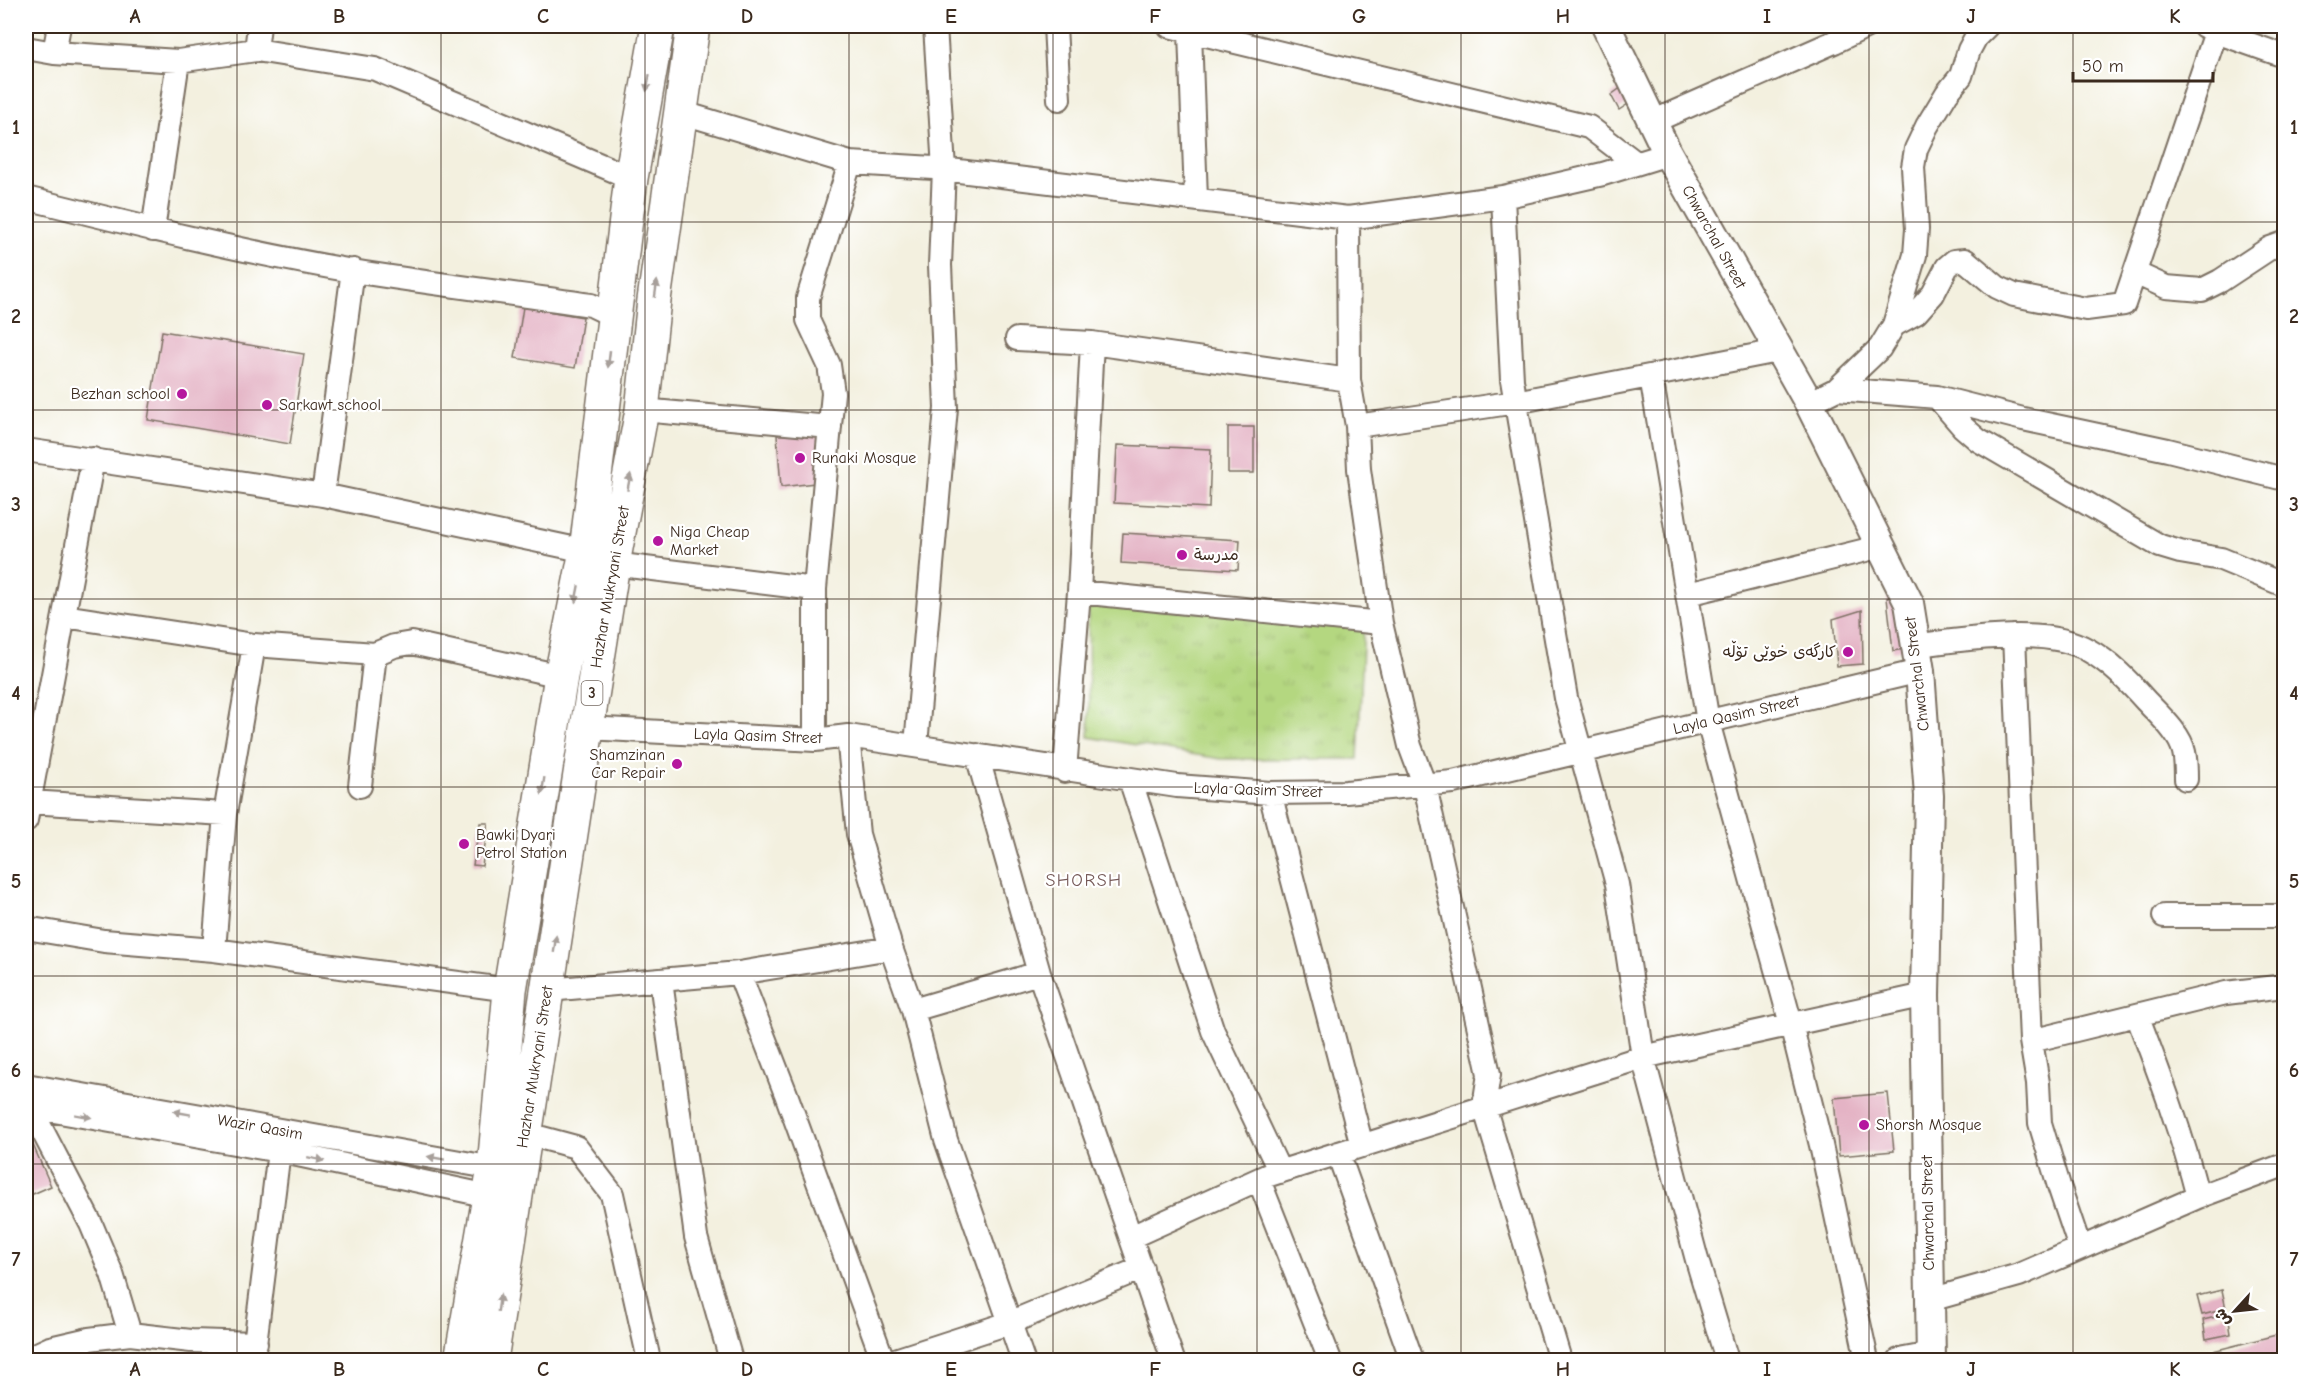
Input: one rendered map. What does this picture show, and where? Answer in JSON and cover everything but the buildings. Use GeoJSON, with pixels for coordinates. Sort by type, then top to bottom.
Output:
{"type":"FeatureCollection","features":[{"type":"Feature","properties":{"kind":"highway","name":"Hazhar Mukryani Street"},"geometry":{"type":"LineString","coordinates":[[461,1360],[491,1182],[510,990],[561,676],[600,558],[642,410],[654,300],[693,26]]}},
{"type":"Feature","properties":{"kind":"highway","name":"Hazhar Mukryani Street"},"geometry":{"type":"LineString","coordinates":[[491,1360],[587,728],[600,558],[614,316],[652,27]]}},
{"type":"Feature","properties":{"kind":"main road","name":"Chwarchal Street"},"geometry":{"type":"LineString","coordinates":[[1606,26],[1668,154],[1809,403],[1909,603],[1919,658],[1929,796],[1925,995],[1931,1358]]}},
{"type":"Feature","properties":{"kind":"street"},"geometry":{"type":"LineString","coordinates":[[54,53],[58,26]]}},
{"type":"Feature","properties":{"kind":"street"},"geometry":{"type":"LineString","coordinates":[[256,50],[259,26]]}},
{"type":"Feature","properties":{"kind":"street"},"geometry":{"type":"LineString","coordinates":[[916,745],[946,408],[940,265],[944,170],[935,26]]}},
{"type":"Feature","properties":{"kind":"street"},"geometry":{"type":"LineString","coordinates":[[1055,26],[1059,99]]}},
{"type":"Feature","properties":{"kind":"street"},"geometry":{"type":"LineString","coordinates":[[1652,122],[1831,34],[1867,26]]}},
{"type":"Feature","properties":{"kind":"street"},"geometry":{"type":"LineString","coordinates":[[1809,403],[1838,389],[1880,348],[1894,325],[1915,255],[1917,229],[1913,167],[1916,149],[1947,93],[1961,76],[1969,50],[1976,37],[1987,26]]}},
{"type":"Feature","properties":{"kind":"street"},"geometry":{"type":"LineString","coordinates":[[1196,199],[1180,29],[1589,127],[1636,163]]}},
{"type":"Feature","properties":{"kind":"street"},"geometry":{"type":"LineString","coordinates":[[1894,325],[1916,313],[1933,294],[1947,267],[1954,261],[1965,260],[1978,268],[1997,287],[2014,295],[2086,309],[2124,304],[2210,29],[2284,56]]}},
{"type":"Feature","properties":{"kind":"street"},"geometry":{"type":"LineString","coordinates":[[26,48],[54,53],[178,61],[256,50],[375,69],[631,178]]}},
{"type":"Feature","properties":{"kind":"street"},"geometry":{"type":"LineString","coordinates":[[153,230],[178,61]]}},
{"type":"Feature","properties":{"kind":"street"},"geometry":{"type":"LineString","coordinates":[[680,112],[850,163],[944,170],[1348,218],[1503,197],[1603,174],[1668,154]]}},
{"type":"Feature","properties":{"kind":"street"},"geometry":{"type":"LineString","coordinates":[[814,740],[815,589],[833,393],[829,365],[808,320],[808,298],[850,163]]}},
{"type":"Feature","properties":{"kind":"street"},"geometry":{"type":"LineString","coordinates":[[1503,197],[1512,380],[1566,698],[1617,884],[1643,1057],[1697,1260],[1727,1360]]}},
{"type":"Feature","properties":{"kind":"street"},"geometry":{"type":"LineString","coordinates":[[26,198],[153,230],[353,270],[591,305],[614,316]]}},
{"type":"Feature","properties":{"kind":"street"},"geometry":{"type":"LineString","coordinates":[[1348,218],[1349,380],[1357,426],[1359,469],[1381,623],[1410,746],[1425,786],[1489,1074],[1484,1106],[1560,1360]]}},
{"type":"Feature","properties":{"kind":"street"},"geometry":{"type":"LineString","coordinates":[[2134,273],[2166,287],[2202,290],[2220,281],[2270,248],[2284,243]]}},
{"type":"Feature","properties":{"kind":"street"},"geometry":{"type":"LineString","coordinates":[[323,495],[353,270]]}},
{"type":"Feature","properties":{"kind":"street"},"geometry":{"type":"LineString","coordinates":[[1017,339],[1092,343],[1349,380]]}},
{"type":"Feature","properties":{"kind":"street"},"geometry":{"type":"LineString","coordinates":[[1065,771],[1079,592],[1092,343]]}},
{"type":"Feature","properties":{"kind":"street"},"geometry":{"type":"LineString","coordinates":[[1357,426],[1516,402],[1778,351]]}},
{"type":"Feature","properties":{"kind":"street"},"geometry":{"type":"LineString","coordinates":[[1651,376],[1708,722],[1791,1024],[1821,1145],[1867,1360]]}},
{"type":"Feature","properties":{"kind":"street"},"geometry":{"type":"LineString","coordinates":[[1838,389],[1937,397],[2284,479]]}},
{"type":"Feature","properties":{"kind":"street"},"geometry":{"type":"LineString","coordinates":[[1937,397],[1963,427],[1978,440],[2160,546],[2221,559],[2284,585]]}},
{"type":"Feature","properties":{"kind":"street"},"geometry":{"type":"LineString","coordinates":[[642,410],[830,427]]}},
{"type":"Feature","properties":{"kind":"street"},"geometry":{"type":"LineString","coordinates":[[26,450],[323,495],[600,558],[815,589]]}},
{"type":"Feature","properties":{"kind":"street"},"geometry":{"type":"LineString","coordinates":[[93,459],[27,811],[225,814]]}},
{"type":"Feature","properties":{"kind":"street"},"geometry":{"type":"LineString","coordinates":[[1688,594],[1882,546]]}},
{"type":"Feature","properties":{"kind":"street"},"geometry":{"type":"LineString","coordinates":[[1079,592],[1381,623]]}},
{"type":"Feature","properties":{"kind":"street"},"geometry":{"type":"LineString","coordinates":[[64,616],[254,645],[375,654],[394,646],[412,644],[561,676]]}},
{"type":"Feature","properties":{"kind":"street","name":"Layla Qasim Street"},"geometry":{"type":"LineString","coordinates":[[587,728],[814,740],[848,736],[916,745],[1065,771],[1188,787],[1270,793],[1346,792],[1453,782],[1582,752],[1708,722],[1996,636],[2014,636],[2058,638],[2086,648],[2106,662],[2169,727],[2184,750],[2187,779]]}},
{"type":"Feature","properties":{"kind":"street"},"geometry":{"type":"LineString","coordinates":[[2014,636],[2031,1041],[2038,1083],[2040,1123],[2080,1248]]}},
{"type":"Feature","properties":{"kind":"street"},"geometry":{"type":"LineString","coordinates":[[214,950],[225,814],[254,645]]}},
{"type":"Feature","properties":{"kind":"street"},"geometry":{"type":"LineString","coordinates":[[360,786],[375,654]]}},
{"type":"Feature","properties":{"kind":"street"},"geometry":{"type":"LineString","coordinates":[[848,736],[858,834],[891,948],[913,1010],[946,1140],[1023,1360]]}},
{"type":"Feature","properties":{"kind":"street"},"geometry":{"type":"LineString","coordinates":[[977,755],[1039,973],[1173,1360]]}},
{"type":"Feature","properties":{"kind":"street"},"geometry":{"type":"LineString","coordinates":[[1130,779],[1213,1031],[1280,1172]]}},
{"type":"Feature","properties":{"kind":"street"},"geometry":{"type":"LineString","coordinates":[[1270,793],[1362,1146]]}},
{"type":"Feature","properties":{"kind":"street"},"geometry":{"type":"LineString","coordinates":[[2164,916],[2284,916]]}},
{"type":"Feature","properties":{"kind":"street"},"geometry":{"type":"LineString","coordinates":[[26,927],[104,941],[214,950],[510,990]]}},
{"type":"Feature","properties":{"kind":"street"},"geometry":{"type":"LineString","coordinates":[[548,990],[739,973],[891,948]]}},
{"type":"Feature","properties":{"kind":"street"},"geometry":{"type":"LineString","coordinates":[[739,973],[786,1094],[883,1360]]}},
{"type":"Feature","properties":{"kind":"street"},"geometry":{"type":"LineString","coordinates":[[913,1010],[1039,973]]}},
{"type":"Feature","properties":{"kind":"street"},"geometry":{"type":"LineString","coordinates":[[661,981],[696,1237],[731,1360]]}},
{"type":"Feature","properties":{"kind":"street"},"geometry":{"type":"LineString","coordinates":[[2031,1041],[2226,993],[2284,986]]}},
{"type":"Feature","properties":{"kind":"street"},"geometry":{"type":"LineString","coordinates":[[1131,1237],[1280,1172],[1643,1057],[1925,995]]}},
{"type":"Feature","properties":{"kind":"street"},"geometry":{"type":"LineString","coordinates":[[2137,1015],[2187,1153],[2198,1197]]}},
{"type":"Feature","properties":{"kind":"street","name":"Wazir Qasim"},"geometry":{"type":"LineString","coordinates":[[26,1085],[491,1182]]}},
{"type":"Feature","properties":{"kind":"street"},"geometry":{"type":"LineString","coordinates":[[28,1107],[91,1224],[112,1274],[130,1334]]}},
{"type":"Feature","properties":{"kind":"street","name":"Wazir Qasim"},"geometry":{"type":"LineString","coordinates":[[28,1107],[279,1151],[491,1182]]}},
{"type":"Feature","properties":{"kind":"street"},"geometry":{"type":"LineString","coordinates":[[524,1133],[576,1147],[612,1194],[649,1360]]}},
{"type":"Feature","properties":{"kind":"street"},"geometry":{"type":"LineString","coordinates":[[26,1359],[50,1348],[89,1339],[130,1334],[189,1351],[254,1352],[279,1151]]}},
{"type":"Feature","properties":{"kind":"street"},"geometry":{"type":"LineString","coordinates":[[1338,1153],[1412,1360]]}},
{"type":"Feature","properties":{"kind":"street"},"geometry":{"type":"LineString","coordinates":[[1930,1300],[2019,1275],[2198,1197],[2284,1165]]}},
{"type":"Feature","properties":{"kind":"street"},"geometry":{"type":"LineString","coordinates":[[1259,1180],[1330,1360]]}},
{"type":"Feature","properties":{"kind":"street"},"geometry":{"type":"LineString","coordinates":[[895,1360],[1009,1323],[1142,1268]]}},
{"type":"Feature","properties":{"kind":"street"},"geometry":{"type":"LineString","coordinates":[[1899,1360],[1931,1358]]}},
{"type":"Feature","properties":{"kind":"green space"},"geometry":{"type":"Polygon","coordinates":[[[1088,605],[1364,622],[1358,759],[1221,759],[1089,737],[1088,605]]]}},
{"type":"Feature","properties":{"kind":"place","name":"Bezhan school"},"geometry":{"type":"Point","coordinates":[182,394]}},
{"type":"Feature","properties":{"kind":"place","name":"Sarkawt school"},"geometry":{"type":"Point","coordinates":[267,405]}},
{"type":"Feature","properties":{"kind":"place","name":"Runaki Mosque"},"geometry":{"type":"Point","coordinates":[800,458]}},
{"type":"Feature","properties":{"kind":"place","name":"Niga Cheap Market"},"geometry":{"type":"Point","coordinates":[658,541]}},
{"type":"Feature","properties":{"kind":"place","name":"مدرسة"},"geometry":{"type":"Point","coordinates":[1182,555]}},
{"type":"Feature","properties":{"kind":"place","name":"کارگەی خوێی تۆڵە"},"geometry":{"type":"Point","coordinates":[1848,652]}},
{"type":"Feature","properties":{"kind":"place","name":"Shamzinan Car Repair"},"geometry":{"type":"Point","coordinates":[677,764]}},
{"type":"Feature","properties":{"kind":"place","name":"Bawki Dyari Petrol Station"},"geometry":{"type":"Point","coordinates":[464,844]}},
{"type":"Feature","properties":{"kind":"place","name":"Shorsh Mosque"},"geometry":{"type":"Point","coordinates":[1864,1125]}},
{"type":"Feature","properties":{"kind":"district","name":"SHORSH"},"geometry":{"type":"Point","coordinates":[1084,880]}}]}
